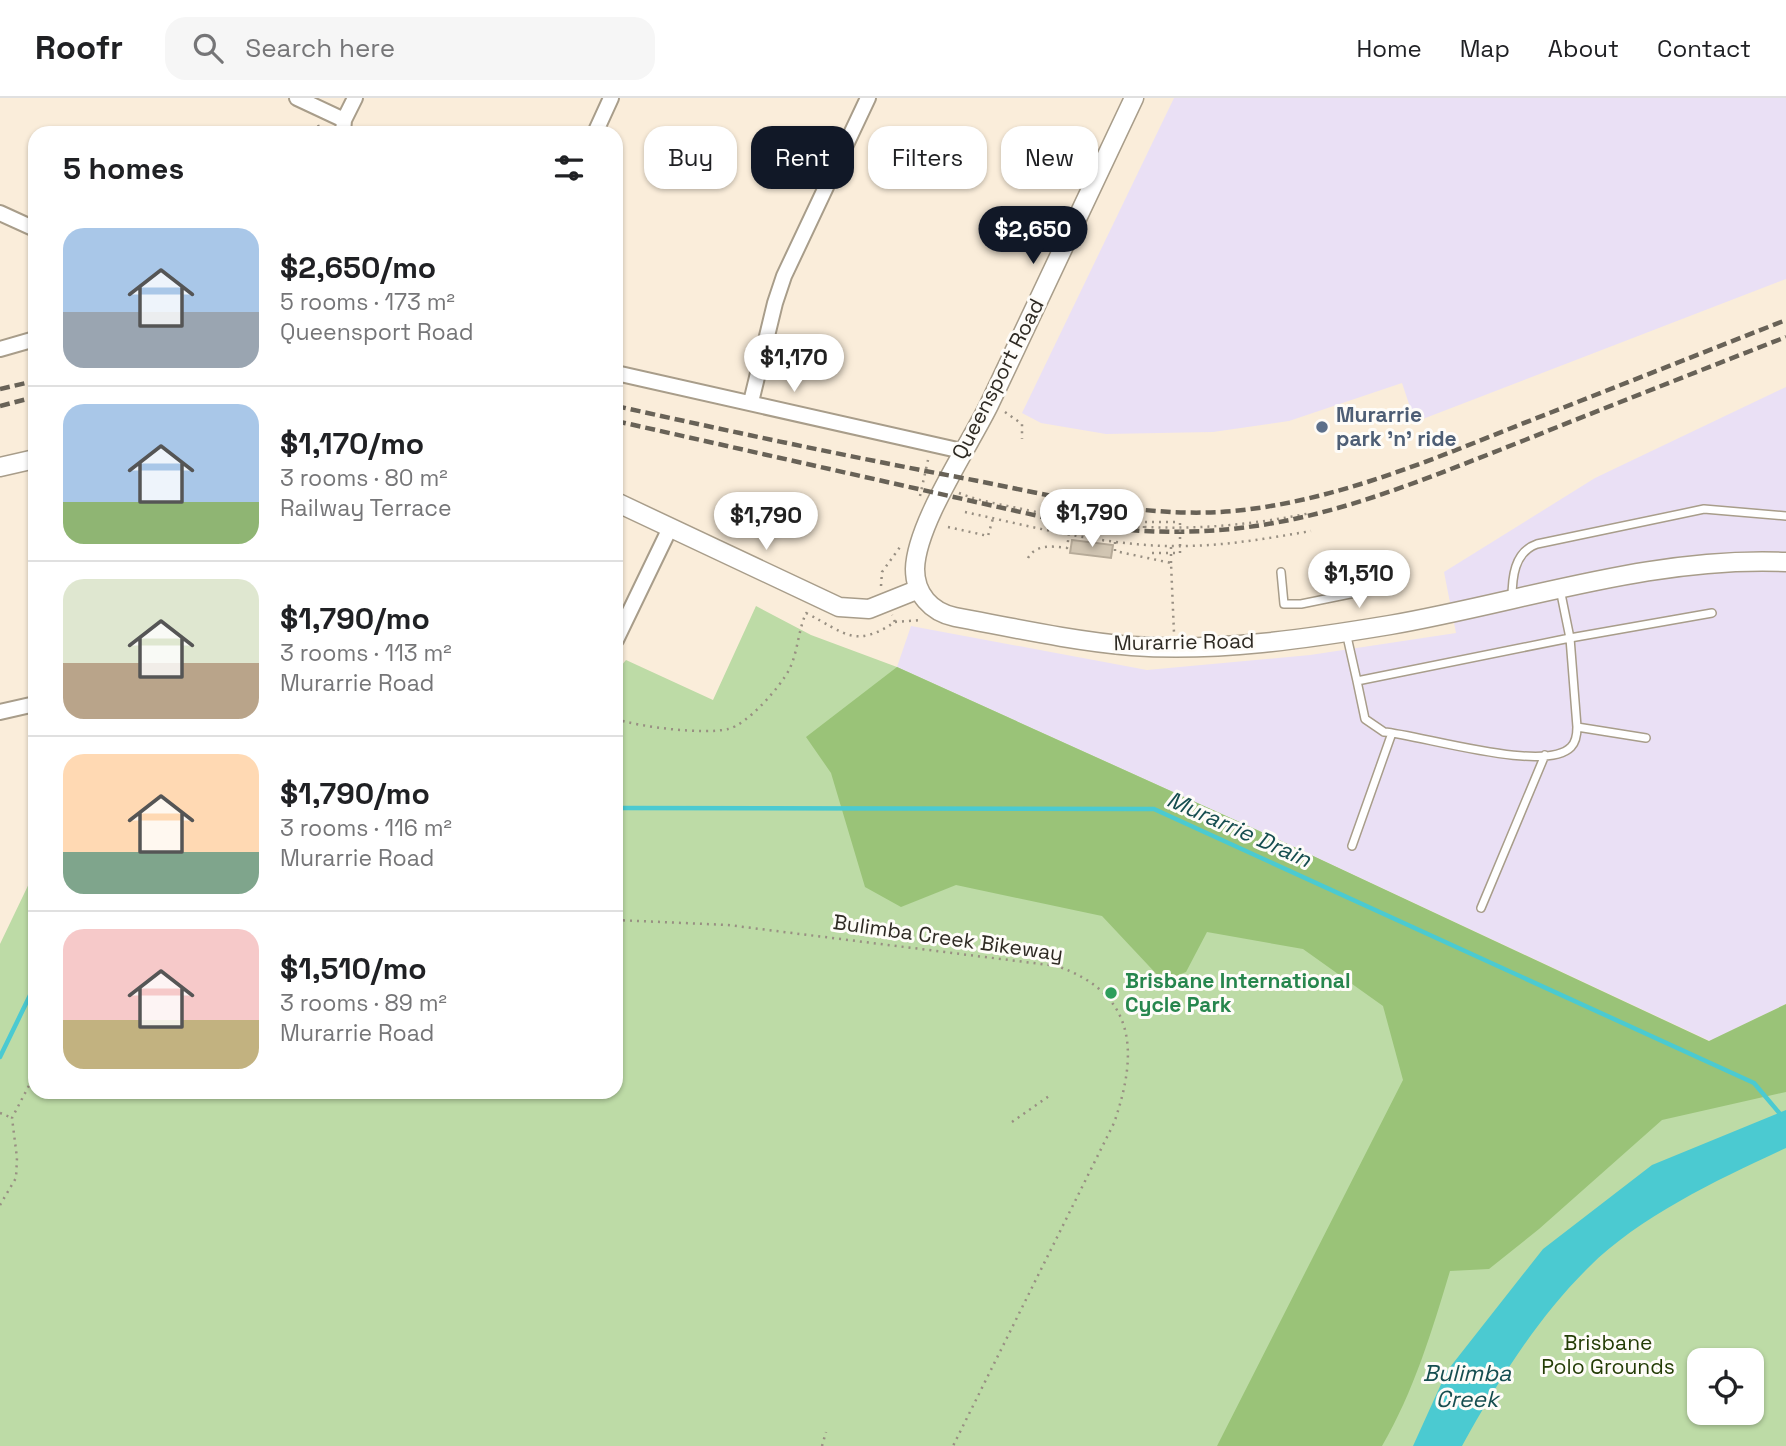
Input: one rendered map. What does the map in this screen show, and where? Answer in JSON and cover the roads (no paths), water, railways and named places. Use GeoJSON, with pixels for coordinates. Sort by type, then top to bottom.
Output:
{"type":"FeatureCollection","features":[{"type":"Feature","properties":{"kind":"street"},"geometry":{"type":"LineString","coordinates":[[297,98],[342,126]]}},
{"type":"Feature","properties":{"kind":"street"},"geometry":{"type":"LineString","coordinates":[[344,126],[355,98]]}},
{"type":"Feature","properties":{"kind":"street"},"geometry":{"type":"LineString","coordinates":[[598,126],[611,98]]}},
{"type":"Feature","properties":{"kind":"street"},"geometry":{"type":"LineString","coordinates":[[751,402],[775,303],[785,276],[868,98]]}},
{"type":"Feature","properties":{"kind":"street","name":"Queensport Road"},"geometry":{"type":"LineString","coordinates":[[919,589],[915,572],[918,553],[962,451],[989,405],[1134,98]]}},
{"type":"Feature","properties":{"kind":"street"},"geometry":{"type":"LineString","coordinates":[[0,213],[28,226]]}},
{"type":"Feature","properties":{"kind":"street"},"geometry":{"type":"LineString","coordinates":[[0,349],[28,341]]}},
{"type":"Feature","properties":{"kind":"street"},"geometry":{"type":"LineString","coordinates":[[623,375],[962,451]]}},
{"type":"Feature","properties":{"kind":"street"},"geometry":{"type":"LineString","coordinates":[[0,467],[28,461]]}},
{"type":"Feature","properties":{"kind":"street"},"geometry":{"type":"LineString","coordinates":[[623,505],[846,609],[869,609],[919,589]]}},
{"type":"Feature","properties":{"kind":"street"},"geometry":{"type":"LineString","coordinates":[[623,625],[670,528]]}},
{"type":"Feature","properties":{"kind":"street","name":"Murarrie Road"},"geometry":{"type":"LineString","coordinates":[[919,589],[925,600],[941,613],[1067,638],[1135,646],[1206,646],[1346,632],[1701,563],[1786,562]]}},
{"type":"Feature","properties":{"kind":"street"},"geometry":{"type":"LineString","coordinates":[[0,712],[28,706]]}},
{"type":"Feature","properties":{"kind":"lane"},"geometry":{"type":"LineString","coordinates":[[1513,599],[1513,572],[1531,546],[1704,509],[1786,516]]}},
{"type":"Feature","properties":{"kind":"lane"},"geometry":{"type":"LineString","coordinates":[[1281,572],[1283,604],[1301,604],[1360,592]]}},
{"type":"Feature","properties":{"kind":"lane"},"geometry":{"type":"LineString","coordinates":[[1346,632],[1365,719],[1376,729],[1520,758],[1563,752],[1571,748],[1576,739],[1577,727],[1570,638],[1560,589]]}},
{"type":"Feature","properties":{"kind":"lane"},"geometry":{"type":"LineString","coordinates":[[1357,681],[1570,638],[1712,613]]}},
{"type":"Feature","properties":{"kind":"lane"},"geometry":{"type":"LineString","coordinates":[[1577,727],[1646,738]]}},
{"type":"Feature","properties":{"kind":"lane"},"geometry":{"type":"LineString","coordinates":[[1352,846],[1392,733]]}},
{"type":"Feature","properties":{"kind":"lane"},"geometry":{"type":"LineString","coordinates":[[1480,908],[1545,755]]}},
{"type":"Feature","properties":{"kind":"water","name":"Bulimba Creek"},"geometry":{"type":"Polygon","coordinates":[[[1786,1110],[1786,1148],[1709,1185],[1657,1215],[1609,1248],[1589,1267],[1535,1329],[1462,1446],[1413,1446],[1447,1371],[1543,1249],[1652,1165],[1786,1110]]]}},
{"type":"Feature","properties":{"kind":"waterway","name":"Murarrie Drain"},"geometry":{"type":"LineString","coordinates":[[623,808],[1154,809],[1754,1083],[1786,1121]]}},
{"type":"Feature","properties":{"kind":"waterway","name":"Murarrie Drain"},"geometry":{"type":"LineString","coordinates":[[0,1057],[28,999]]}},
{"type":"Feature","properties":{"kind":"railway"},"geometry":{"type":"LineString","coordinates":[[623,407],[836,453],[1100,504],[1167,512],[1234,511],[1308,499],[1379,478],[1786,320]]}},
{"type":"Feature","properties":{"kind":"railway"},"geometry":{"type":"LineString","coordinates":[[623,423],[1065,522],[1131,530],[1191,532],[1248,527],[1354,503],[1465,464],[1786,337]]}},
{"type":"Feature","properties":{"kind":"railway"},"geometry":{"type":"LineString","coordinates":[[0,389],[28,383]]}},
{"type":"Feature","properties":{"kind":"railway"},"geometry":{"type":"LineString","coordinates":[[0,406],[28,399]]}},
{"type":"Feature","properties":{"kind":"place","name":"Murarrie park 'n' ride"},"geometry":{"type":"Point","coordinates":[1322,427]}},
{"type":"Feature","properties":{"kind":"place","name":"Brisbane International Cycle Park"},"geometry":{"type":"Point","coordinates":[1111,993]}},
{"type":"Feature","properties":{"kind":"park label","name":"Brisbane Polo Grounds"},"geometry":{"type":"Point","coordinates":[1608,1355]}}]}
